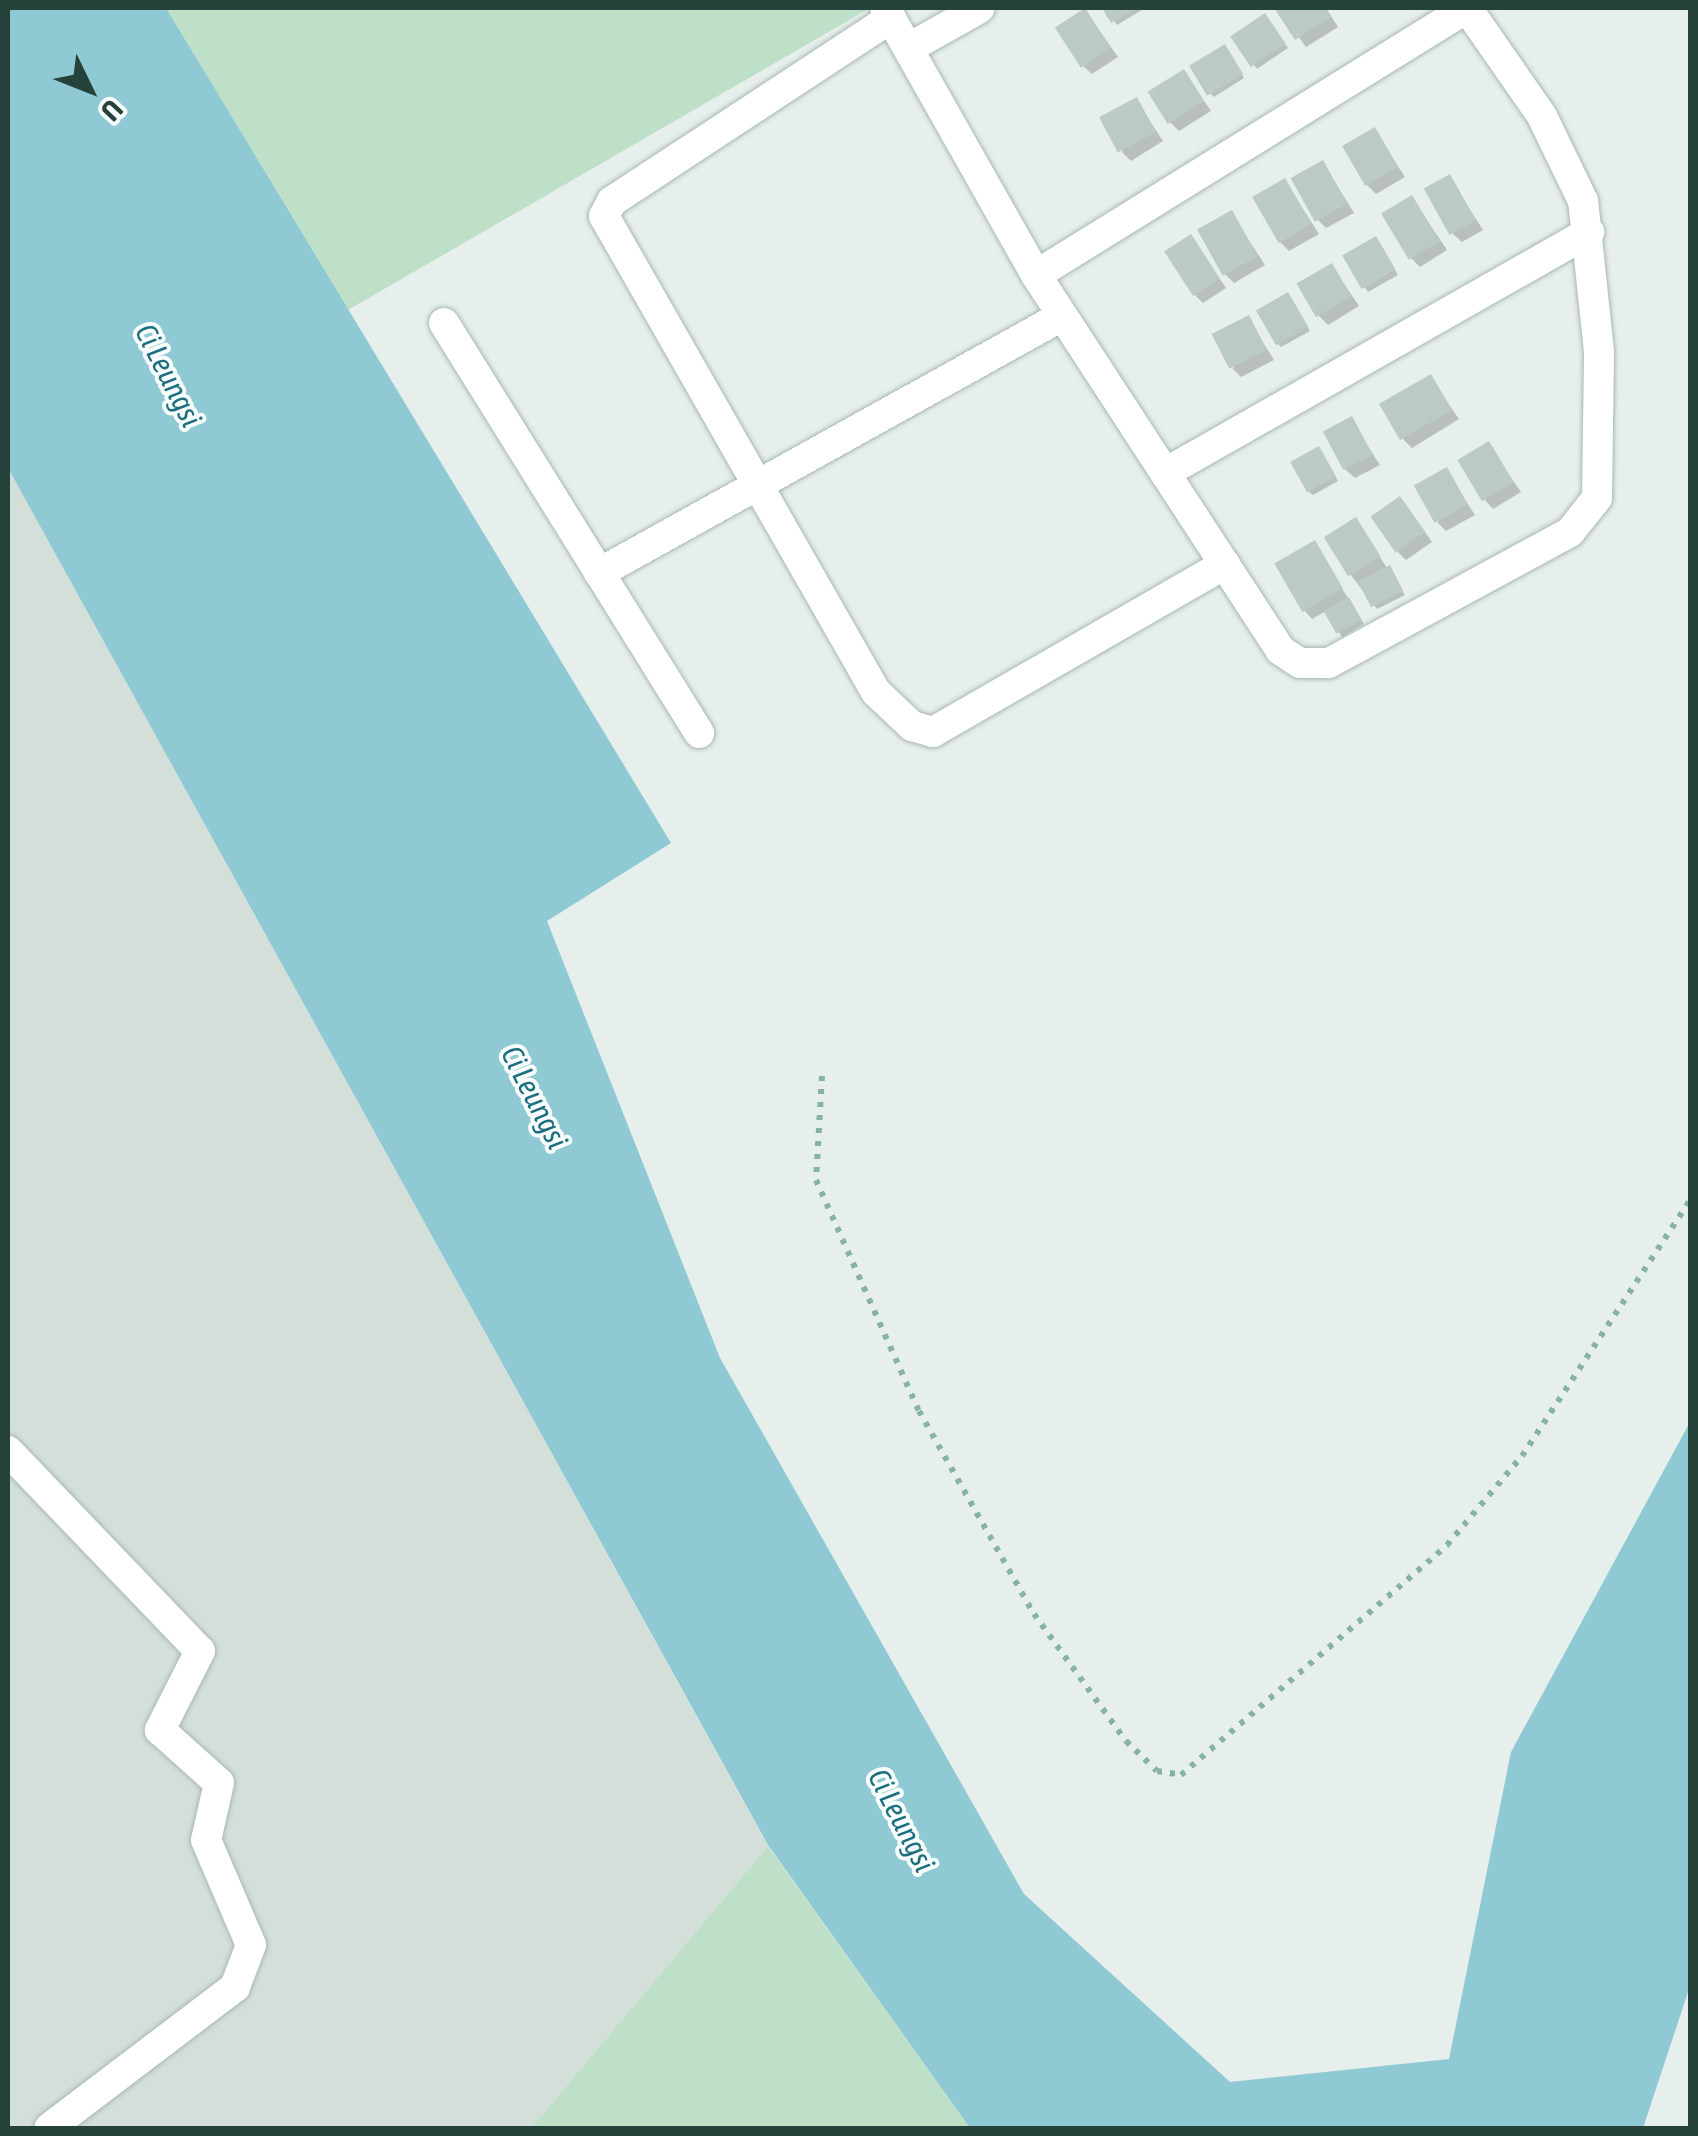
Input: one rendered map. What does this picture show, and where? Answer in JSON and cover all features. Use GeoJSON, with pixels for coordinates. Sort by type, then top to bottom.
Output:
{"type":"FeatureCollection","features":[{"type":"Feature","properties":{"kind":"street"},"geometry":{"type":"LineString","coordinates":[[909,48],[980,8]]}},
{"type":"Feature","properties":{"kind":"street"},"geometry":{"type":"LineString","coordinates":[[1036,275],[1467,8],[1573,172],[1589,232],[1597,498],[1570,532],[1329,663],[1300,663],[1280,650],[1225,564],[1036,275],[888,13],[612,200],[604,216],[876,692],[922,732],[1225,564]]}},
{"type":"Feature","properties":{"kind":"street"},"geometry":{"type":"LineString","coordinates":[[1165,473],[1589,232]]}},
{"type":"Feature","properties":{"kind":"street"},"geometry":{"type":"LineString","coordinates":[[599,573],[760,490],[1062,316]]}},
{"type":"Feature","properties":{"kind":"street"},"geometry":{"type":"LineString","coordinates":[[444,323],[699,733]]}},
{"type":"Feature","properties":{"kind":"street"},"geometry":{"type":"LineString","coordinates":[[8,1451],[200,1652],[160,1730],[219,1783],[206,1840],[251,1945],[235,1987],[49,2128]]}},
{"type":"Feature","properties":{"kind":"path"},"geometry":{"type":"LineString","coordinates":[[822,1076],[816,1180],[919,1412],[1045,1630],[1126,1740],[1157,1771],[1181,1775],[1448,1545],[1522,1456],[1690,1200]]}},
{"type":"Feature","properties":{"kind":"shaded area"},"geometry":{"type":"Polygon","coordinates":[[[8,468],[768,1846],[531,2128],[8,2128],[8,468]]]}},
{"type":"Feature","properties":{"kind":"green space"},"geometry":{"type":"Polygon","coordinates":[[[166,8],[870,8],[348,310],[166,8]]]}},
{"type":"Feature","properties":{"kind":"green space"},"geometry":{"type":"Polygon","coordinates":[[[768,1846],[970,2128],[531,2128],[768,1846]]]}},
{"type":"Feature","properties":{"kind":"water","name":"Ci Leungsi"},"geometry":{"type":"Polygon","coordinates":[[[8,8],[166,8],[671,843],[547,921],[720,1358],[1024,1894],[1230,2082],[1449,2059],[1511,1752],[1690,1422],[1690,1986],[1643,2128],[970,2128],[768,1845],[8,468],[8,8]]]}},
{"type":"Feature","properties":{"kind":"building"},"geometry":{"type":"Polygon","coordinates":[[[1085,8],[1111,48],[1081,68],[1055,28],[1085,8]]]}},
{"type":"Feature","properties":{"kind":"building"},"geometry":{"type":"Polygon","coordinates":[[[1102,8],[1138,8],[1111,23],[1102,8]]]}},
{"type":"Feature","properties":{"kind":"building"},"geometry":{"type":"Polygon","coordinates":[[[1274,8],[1325,8],[1331,17],[1295,40],[1274,8]]]}},
{"type":"Feature","properties":{"kind":"building"},"geometry":{"type":"Polygon","coordinates":[[[1265,13],[1286,44],[1251,67],[1230,36],[1265,13]]]}},
{"type":"Feature","properties":{"kind":"building"},"geometry":{"type":"Polygon","coordinates":[[[1225,44],[1243,74],[1207,96],[1189,66],[1225,44]]]}},
{"type":"Feature","properties":{"kind":"building"},"geometry":{"type":"Polygon","coordinates":[[[1184,69],[1204,101],[1168,124],[1148,92],[1184,69]]]}},
{"type":"Feature","properties":{"kind":"building"},"geometry":{"type":"Polygon","coordinates":[[[1137,97],[1156,132],[1118,153],[1099,117],[1137,97]]]}},
{"type":"Feature","properties":{"kind":"building"},"geometry":{"type":"Polygon","coordinates":[[[1375,127],[1398,167],[1365,186],[1342,146],[1375,127]]]}},
{"type":"Feature","properties":{"kind":"building"},"geometry":{"type":"Polygon","coordinates":[[[1323,160],[1347,204],[1315,222],[1291,178],[1323,160]]]}},
{"type":"Feature","properties":{"kind":"building"},"geometry":{"type":"Polygon","coordinates":[[[1450,174],[1476,220],[1449,235],[1424,189],[1450,174]]]}},
{"type":"Feature","properties":{"kind":"building"},"geometry":{"type":"Polygon","coordinates":[[[1285,178],[1312,224],[1279,243],[1252,197],[1285,178]]]}},
{"type":"Feature","properties":{"kind":"building"},"geometry":{"type":"Polygon","coordinates":[[[1412,195],[1440,241],[1409,260],[1381,214],[1412,195]]]}},
{"type":"Feature","properties":{"kind":"building"},"geometry":{"type":"Polygon","coordinates":[[[1232,210],[1258,256],[1223,276],[1197,229],[1232,210]]]}},
{"type":"Feature","properties":{"kind":"building"},"geometry":{"type":"Polygon","coordinates":[[[1191,234],[1220,278],[1193,296],[1164,251],[1191,234]]]}},
{"type":"Feature","properties":{"kind":"building"},"geometry":{"type":"Polygon","coordinates":[[[1376,236],[1396,270],[1362,289],[1342,256],[1376,236]]]}},
{"type":"Feature","properties":{"kind":"building"},"geometry":{"type":"Polygon","coordinates":[[[1332,263],[1352,297],[1316,317],[1296,284],[1332,263]]]}},
{"type":"Feature","properties":{"kind":"building"},"geometry":{"type":"Polygon","coordinates":[[[1288,292],[1308,327],[1276,345],[1256,310],[1288,292]]]}},
{"type":"Feature","properties":{"kind":"building"},"geometry":{"type":"Polygon","coordinates":[[[1249,315],[1267,350],[1229,369],[1212,334],[1249,315]]]}},
{"type":"Feature","properties":{"kind":"building"},"geometry":{"type":"Polygon","coordinates":[[[1431,374],[1452,410],[1400,440],[1379,404],[1431,374]]]}},
{"type":"Feature","properties":{"kind":"building"},"geometry":{"type":"Polygon","coordinates":[[[1352,416],[1373,455],[1344,470],[1323,431],[1352,416]]]}},
{"type":"Feature","properties":{"kind":"building"},"geometry":{"type":"Polygon","coordinates":[[[1489,441],[1514,482],[1482,501],[1457,460],[1489,441]]]}},
{"type":"Feature","properties":{"kind":"building"},"geometry":{"type":"Polygon","coordinates":[[[1319,446],[1336,477],[1307,493],[1290,462],[1319,446]]]}},
{"type":"Feature","properties":{"kind":"building"},"geometry":{"type":"Polygon","coordinates":[[[1447,467],[1468,505],[1435,523],[1414,485],[1447,467]]]}},
{"type":"Feature","properties":{"kind":"building"},"geometry":{"type":"Polygon","coordinates":[[[1400,496],[1425,532],[1396,553],[1371,517],[1400,496]]]}},
{"type":"Feature","properties":{"kind":"building"},"geometry":{"type":"Polygon","coordinates":[[[1356,517],[1380,556],[1348,576],[1324,537],[1356,517]]]}},
{"type":"Feature","properties":{"kind":"building"},"geometry":{"type":"Polygon","coordinates":[[[1315,540],[1343,588],[1302,612],[1274,564],[1315,540]]]}},
{"type":"Feature","properties":{"kind":"building"},"geometry":{"type":"Polygon","coordinates":[[[1390,565],[1403,591],[1371,607],[1358,581],[1390,565]]]}},
{"type":"Feature","properties":{"kind":"building"},"geometry":{"type":"Polygon","coordinates":[[[1349,597],[1362,620],[1336,634],[1324,611],[1349,597]]]}}]}
